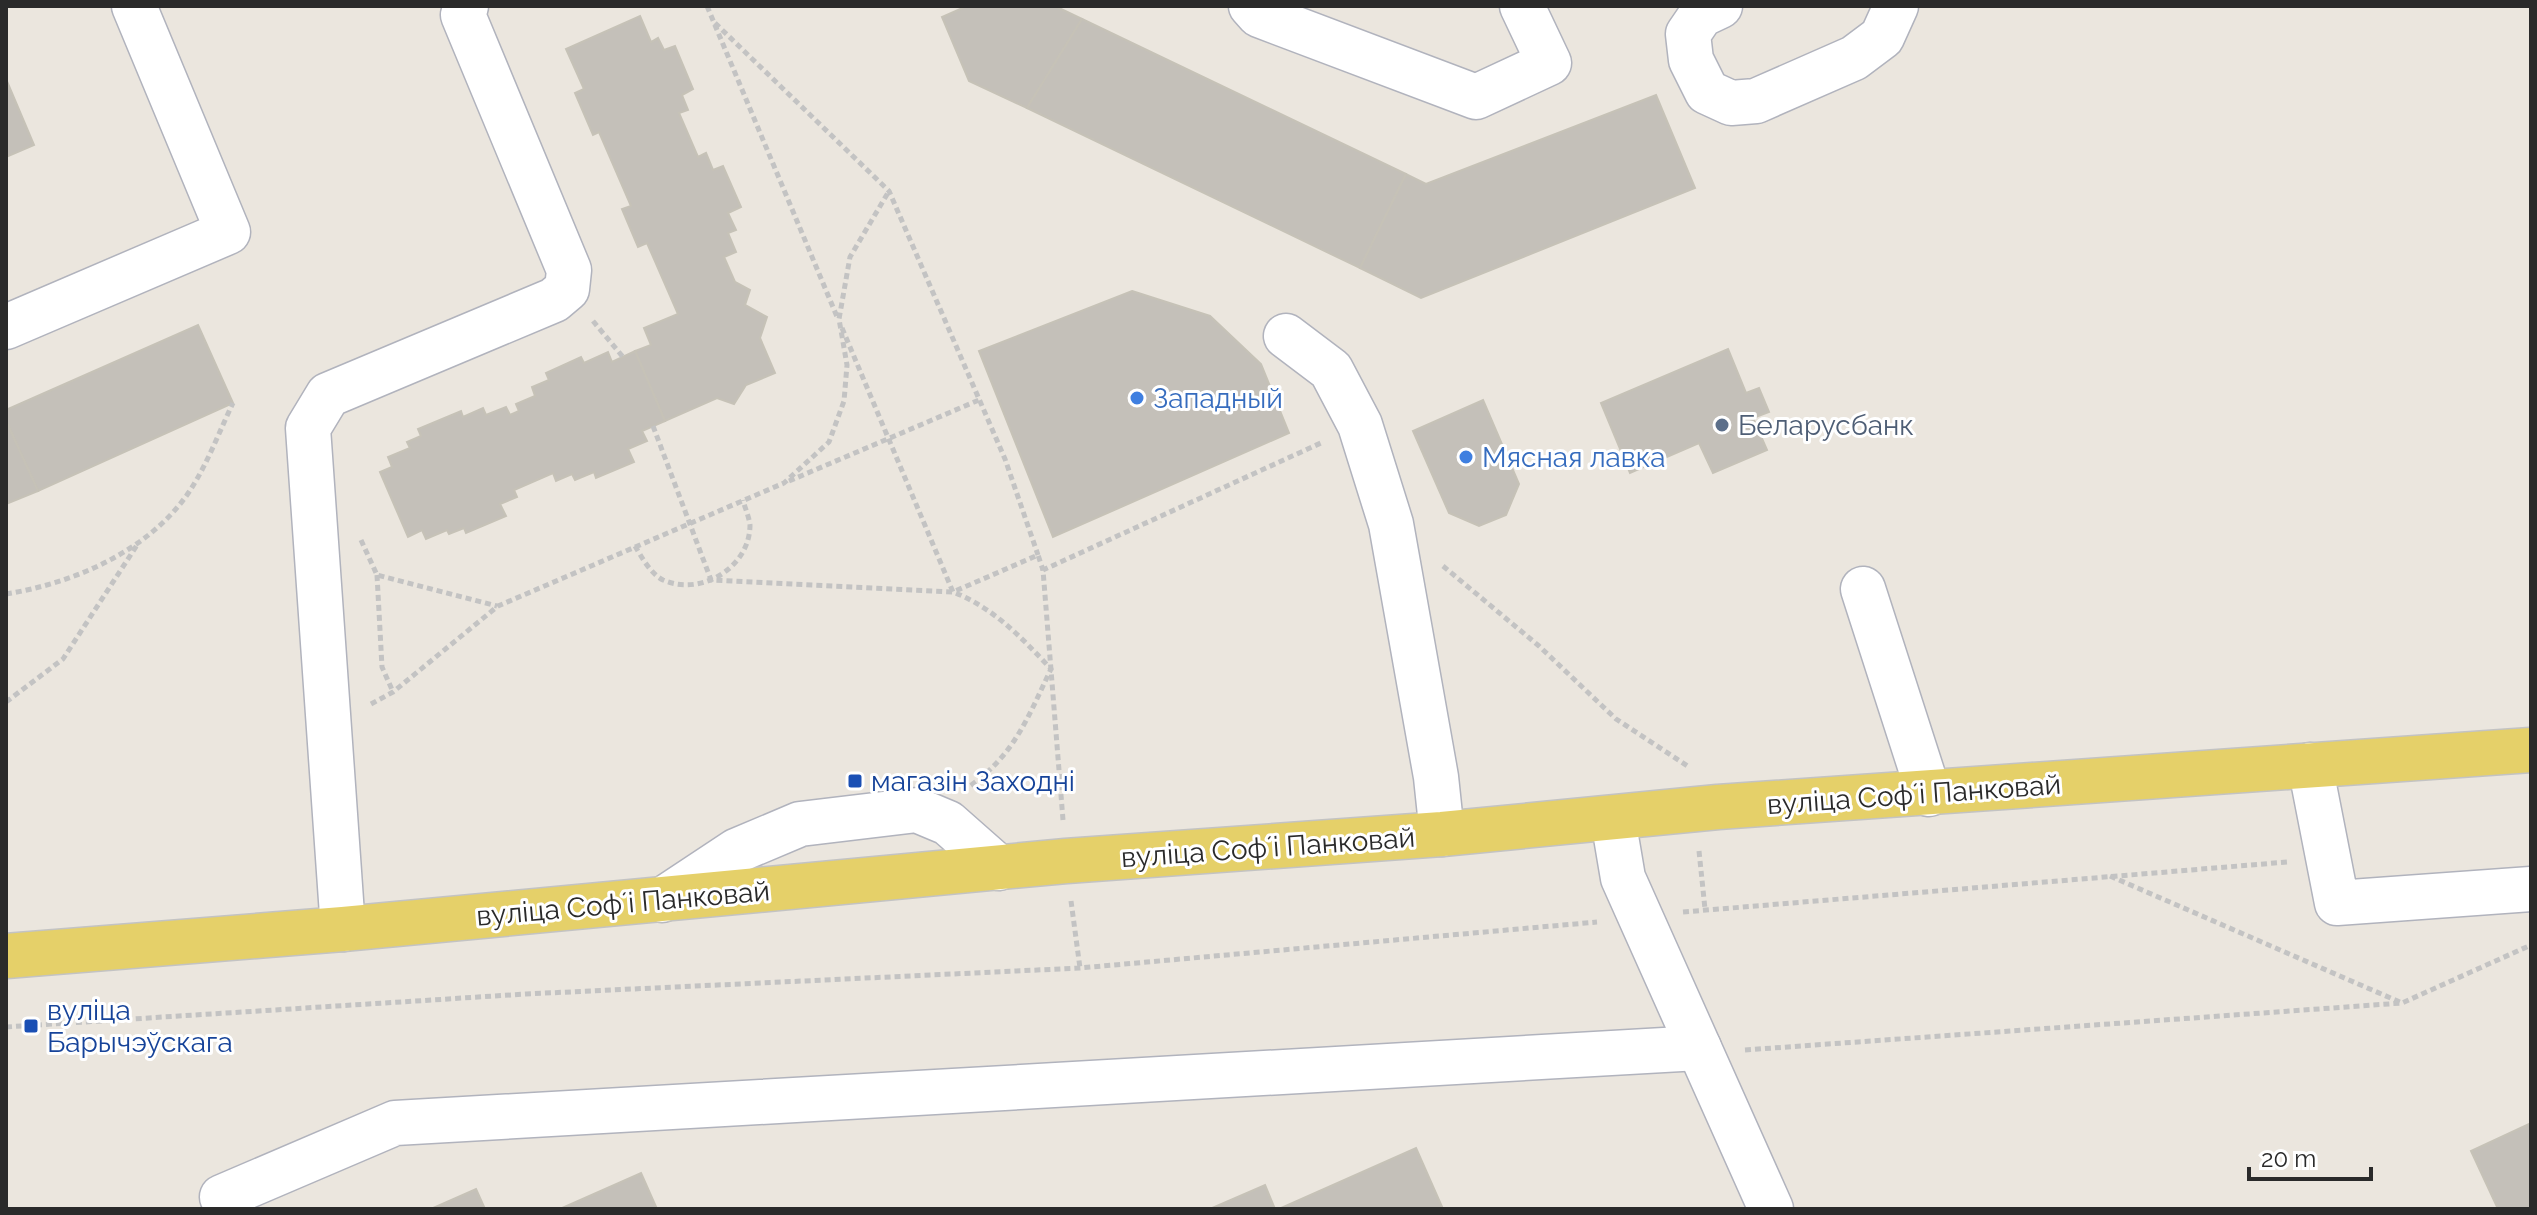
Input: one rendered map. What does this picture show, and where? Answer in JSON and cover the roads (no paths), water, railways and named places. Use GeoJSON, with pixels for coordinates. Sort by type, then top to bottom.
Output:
{"type":"FeatureCollection","features":[{"type":"Feature","properties":{"kind":"main road","name":"вуліца Софʼі Панковай"},"geometry":{"type":"LineString","coordinates":[[6,956],[343,929],[1066,861],[1442,834],[1694,809],[2531,750]]}},
{"type":"Feature","properties":{"kind":"lane"},"geometry":{"type":"LineString","coordinates":[[6,327],[228,232],[134,6]]}},
{"type":"Feature","properties":{"kind":"lane"},"geometry":{"type":"LineString","coordinates":[[343,929],[308,428],[328,395],[554,300],[567,289],[569,270],[463,15],[466,6]]}},
{"type":"Feature","properties":{"kind":"lane"},"geometry":{"type":"LineString","coordinates":[[1244,9],[1476,97],[1549,63],[1522,6]]}},
{"type":"Feature","properties":{"kind":"lane"},"geometry":{"type":"LineString","coordinates":[[1720,6],[1701,15],[1688,34],[1691,60],[1707,92],[1731,103],[1756,101],[1854,58],[1882,37],[1896,6]]}},
{"type":"Feature","properties":{"kind":"lane"},"geometry":{"type":"LineString","coordinates":[[1286,336],[1331,370],[1360,425],[1391,524],[1436,777],[1442,834]]}},
{"type":"Feature","properties":{"kind":"lane"},"geometry":{"type":"LineString","coordinates":[[1863,589],[1929,794]]}},
{"type":"Feature","properties":{"kind":"lane"},"geometry":{"type":"LineString","coordinates":[[2310,765],[2337,903],[2531,889]]}},
{"type":"Feature","properties":{"kind":"lane"},"geometry":{"type":"LineString","coordinates":[[662,900],[736,851],[800,824],[917,810],[948,823],[999,868]]}},
{"type":"Feature","properties":{"kind":"lane"},"geometry":{"type":"LineString","coordinates":[[1613,819],[1623,878],[1771,1209]]}},
{"type":"Feature","properties":{"kind":"lane"},"geometry":{"type":"LineString","coordinates":[[222,1197],[395,1123],[1699,1048]]}},
{"type":"Feature","properties":{"kind":"place","name":"Западный"},"geometry":{"type":"Point","coordinates":[1137,398]}},
{"type":"Feature","properties":{"kind":"place","name":"Беларусбанк"},"geometry":{"type":"Point","coordinates":[1722,425]}},
{"type":"Feature","properties":{"kind":"place","name":"Мясная лавка"},"geometry":{"type":"Point","coordinates":[1466,457]}},
{"type":"Feature","properties":{"kind":"place","name":"магазін Заходні"},"geometry":{"type":"Point","coordinates":[855,781]}},
{"type":"Feature","properties":{"kind":"place","name":"вуліца Барычэўскага"},"geometry":{"type":"Point","coordinates":[31,1026]}}]}
